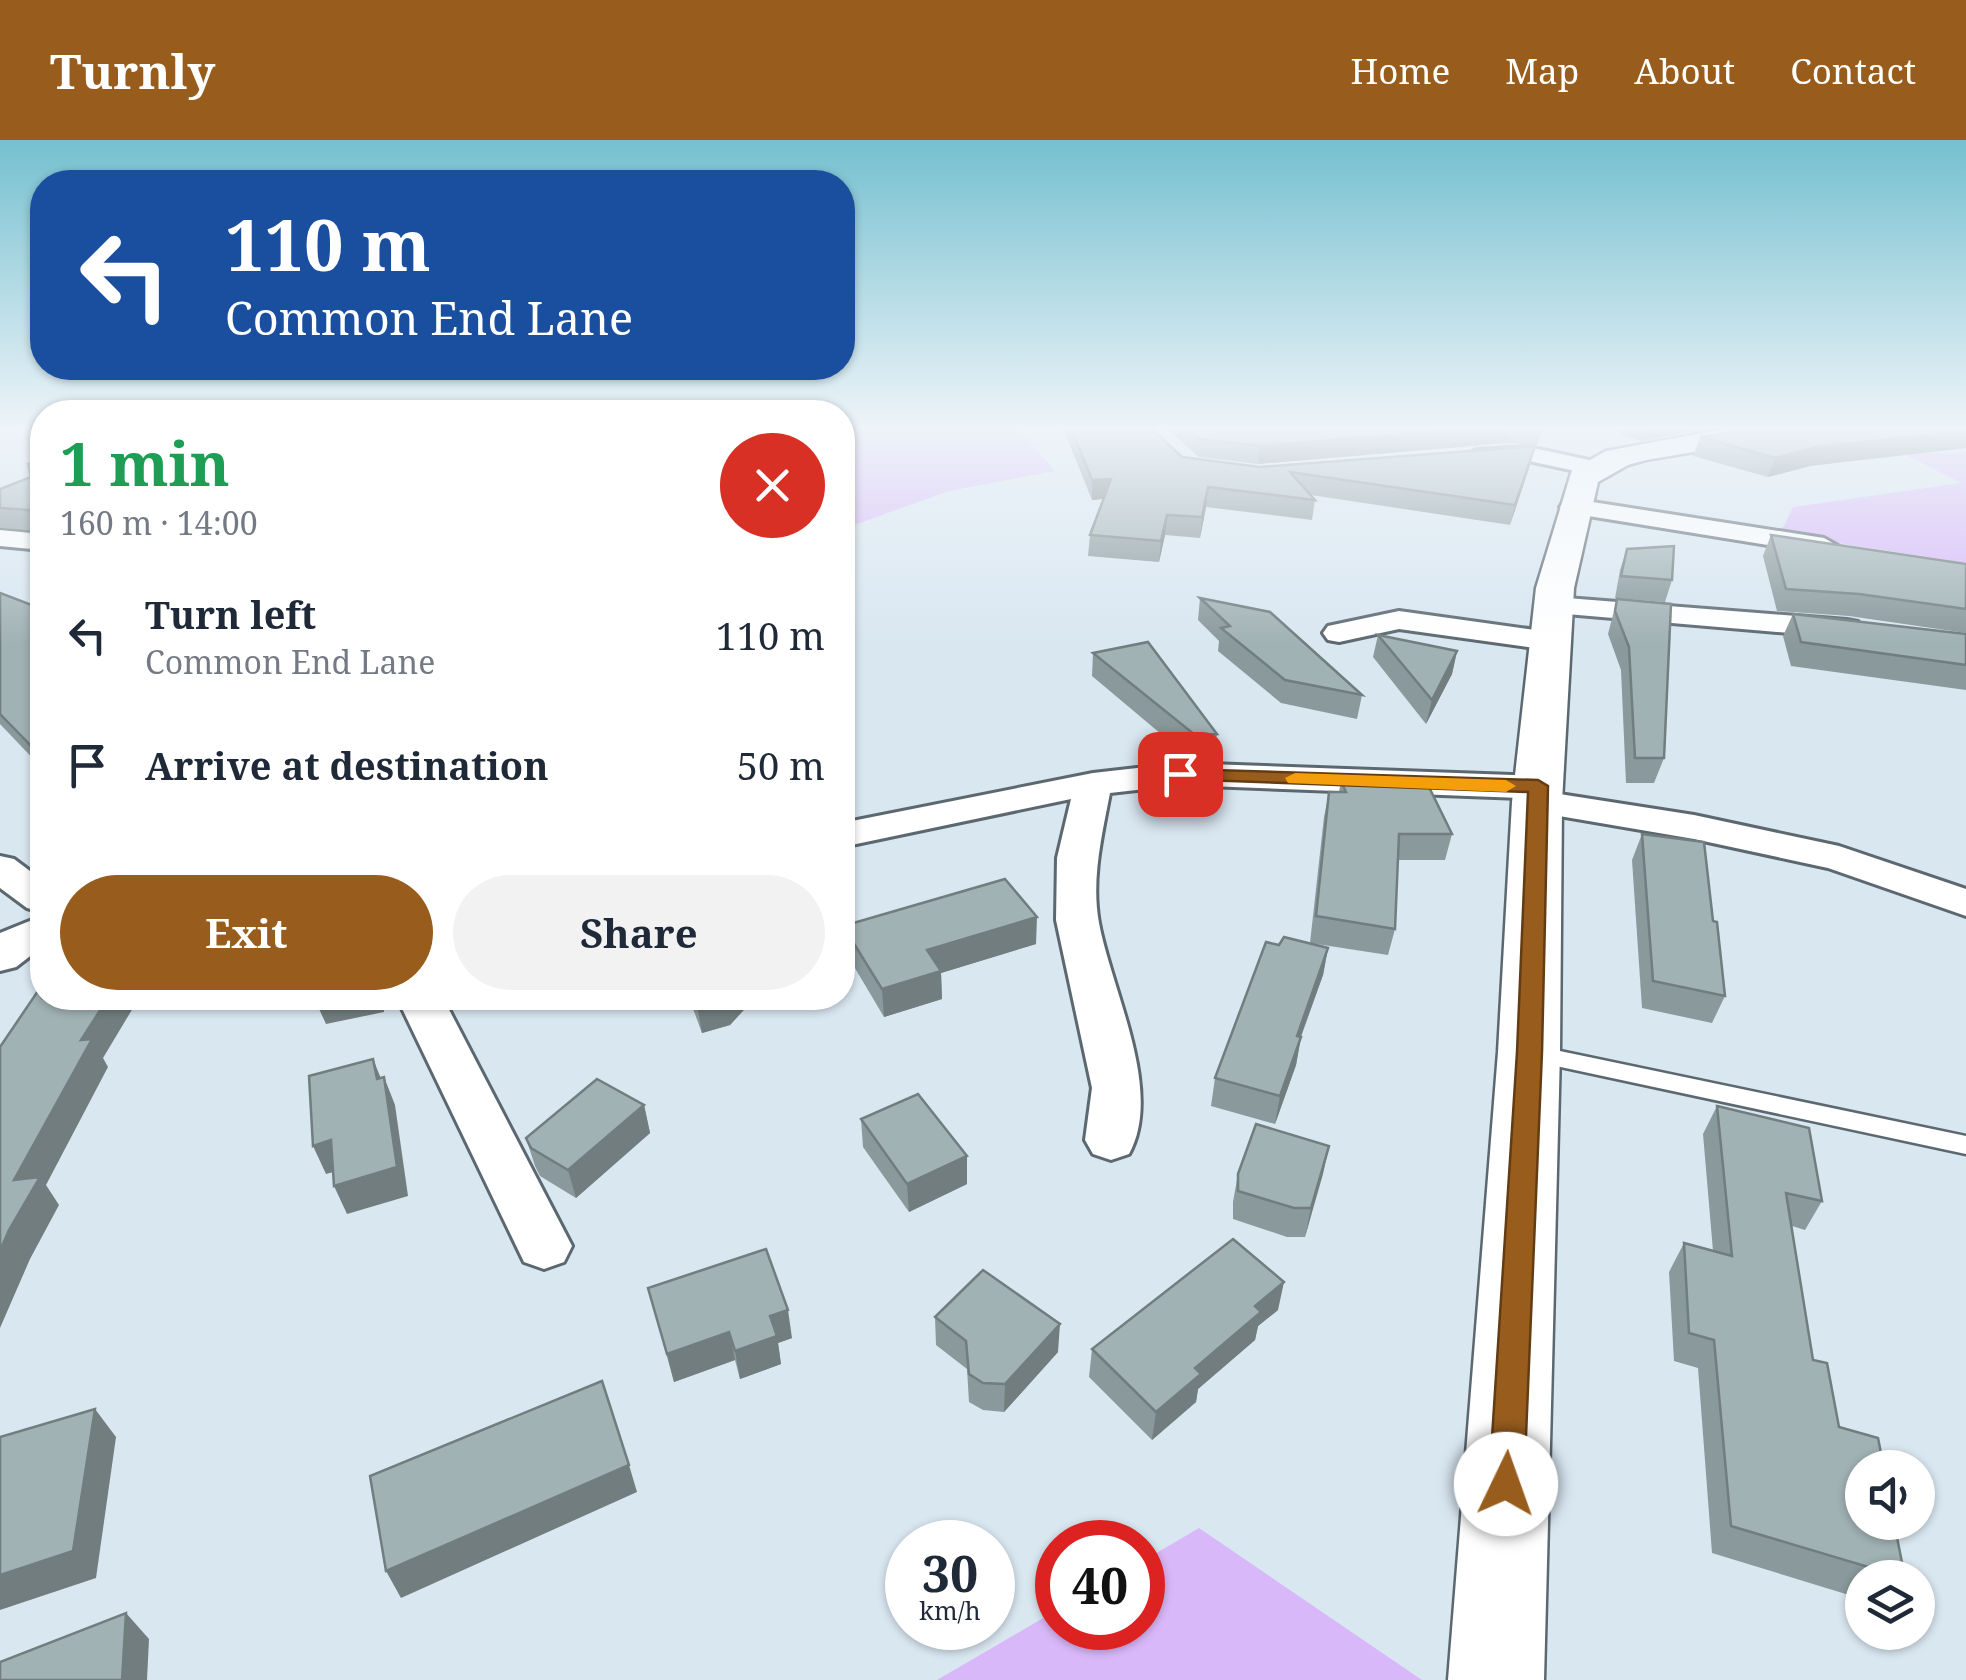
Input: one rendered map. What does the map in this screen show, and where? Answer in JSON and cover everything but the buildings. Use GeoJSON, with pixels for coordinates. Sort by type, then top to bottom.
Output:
{"type":"FeatureCollection","features":[{"type":"Feature","properties":{"kind":"street"},"geometry":{"type":"LineString","coordinates":[[1496,1680],[1530,1052],[1538,794],[1552,624],[1581,500]]}},
{"type":"Feature","properties":{"kind":"street"},"geometry":{"type":"LineString","coordinates":[[1634,500],[1851,551]]}},
{"type":"Feature","properties":{"kind":"street"},"geometry":{"type":"LineString","coordinates":[[0,538],[30,541]]}},
{"type":"Feature","properties":{"kind":"street"},"geometry":{"type":"LineString","coordinates":[[1339,633],[1399,620],[1869,632]]}},
{"type":"Feature","properties":{"kind":"street"},"geometry":{"type":"LineString","coordinates":[[855,832],[1093,784],[1180,774],[1538,794],[1839,858],[1966,902]]}},
{"type":"Feature","properties":{"kind":"street"},"geometry":{"type":"LineString","coordinates":[[1093,784],[1078,858],[1077,920],[1117,1088],[1112,1140]]}},
{"type":"Feature","properties":{"kind":"street"},"geometry":{"type":"LineString","coordinates":[[0,868],[30,890]]}},
{"type":"Feature","properties":{"kind":"street"},"geometry":{"type":"LineString","coordinates":[[0,957],[12,944],[30,936]]}},
{"type":"Feature","properties":{"kind":"street"},"geometry":{"type":"LineString","coordinates":[[426,1010],[544,1246]]}},
{"type":"Feature","properties":{"kind":"lane"},"geometry":{"type":"LineString","coordinates":[[1530,1052],[1966,1144]]}},
{"type":"Feature","properties":{"kind":"shaded area"},"geometry":{"type":"Polygon","coordinates":[[[855,500],[924,500],[855,525],[855,500]]]}},
{"type":"Feature","properties":{"kind":"shaded area"},"geometry":{"type":"Polygon","coordinates":[[[1843,500],[1966,500],[1966,563],[1780,534],[1793,507],[1843,500]]]}},
{"type":"Feature","properties":{"kind":"shaded area"},"geometry":{"type":"Polygon","coordinates":[[[1199,1528],[1422,1680],[937,1680],[988,1650],[1015,1650],[1015,1634],[1035,1623],[1035,1650],[1165,1650],[1165,1548],[1199,1528]]]}},
{"type":"Feature","properties":{"kind":"slow traffic"},"geometry":{"type":"LineString","coordinates":[[1295,778],[1506,786]]}},
{"type":"Feature","properties":{"kind":"route"},"geometry":{"type":"LineString","coordinates":[[1180,774],[1538,786],[1530,1052],[1506,1484]]}}]}
